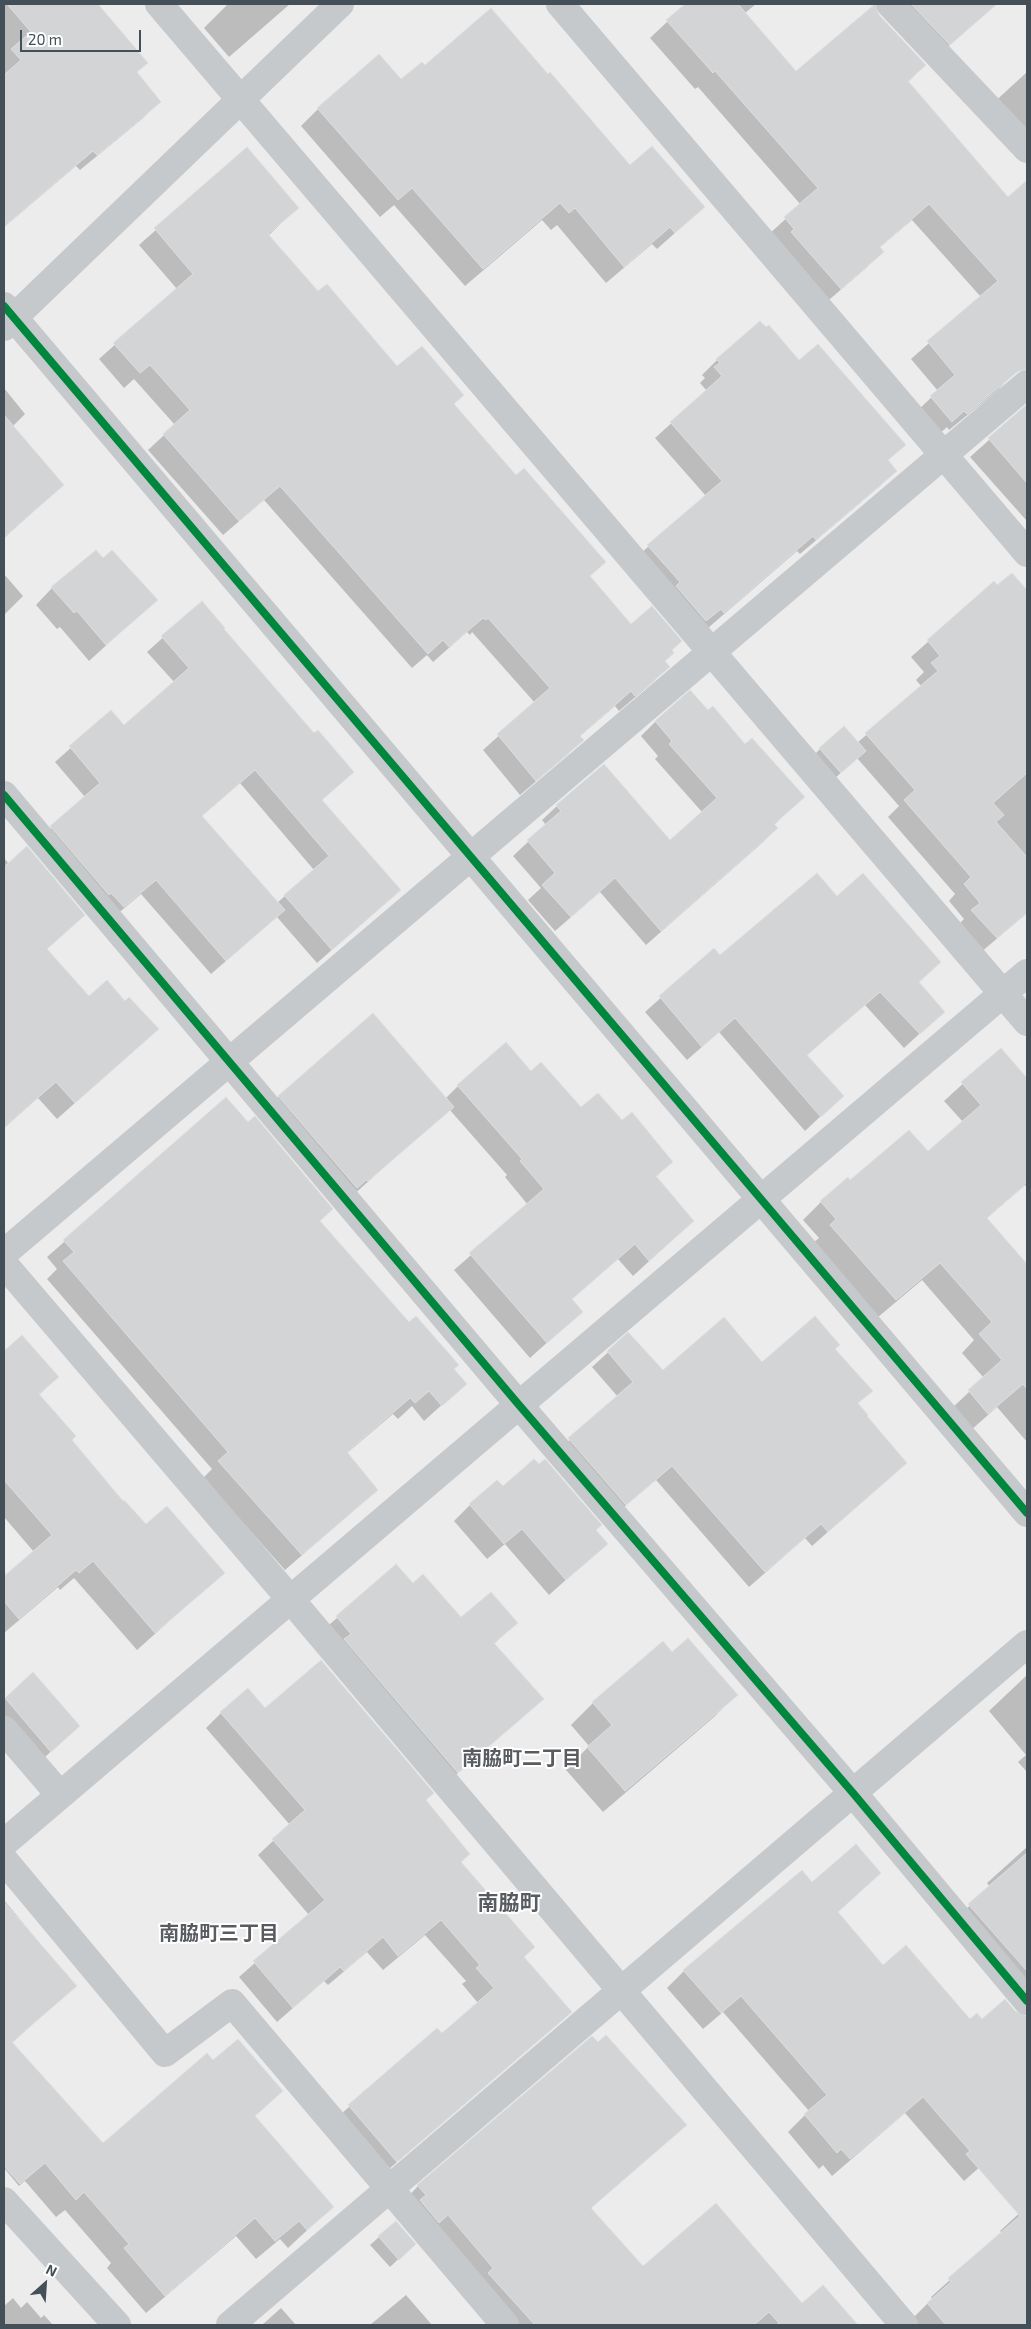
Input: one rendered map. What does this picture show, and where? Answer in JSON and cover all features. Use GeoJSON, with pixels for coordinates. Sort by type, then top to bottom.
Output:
{"type":"FeatureCollection","features":[{"type":"Feature","properties":{"kind":"street"},"geometry":{"type":"LineString","coordinates":[[159,4],[1027,1022]]}},
{"type":"Feature","properties":{"kind":"street"},"geometry":{"type":"LineString","coordinates":[[340,4],[7,317],[471,855],[1027,1513]]}},
{"type":"Feature","properties":{"kind":"street"},"geometry":{"type":"LineString","coordinates":[[560,4],[1027,553]]}},
{"type":"Feature","properties":{"kind":"street"},"geometry":{"type":"LineString","coordinates":[[890,4],[1027,149]]}},
{"type":"Feature","properties":{"kind":"street"},"geometry":{"type":"LineString","coordinates":[[4,1253],[1027,384]]}},
{"type":"Feature","properties":{"kind":"street"},"geometry":{"type":"LineString","coordinates":[[4,794],[519,1405],[853,1793],[1027,2001]]}},
{"type":"Feature","properties":{"kind":"street"},"geometry":{"type":"LineString","coordinates":[[4,1843],[1027,973]]}},
{"type":"Feature","properties":{"kind":"street"},"geometry":{"type":"LineString","coordinates":[[4,1264],[291,1600],[620,1992],[904,2325]]}},
{"type":"Feature","properties":{"kind":"street"},"geometry":{"type":"LineString","coordinates":[[230,2325],[1027,1644]]}},
{"type":"Feature","properties":{"kind":"street"},"geometry":{"type":"LineString","coordinates":[[4,1730],[60,1795]]}},
{"type":"Feature","properties":{"kind":"street"},"geometry":{"type":"LineString","coordinates":[[4,1860],[165,2053],[232,2003],[505,2325]]}},
{"type":"Feature","properties":{"kind":"street"},"geometry":{"type":"LineString","coordinates":[[4,2201],[117,2325]]}},
{"type":"Feature","properties":{"kind":"building"},"geometry":{"type":"Polygon","coordinates":[[[7,4],[98,4],[148,63],[137,72],[161,102],[97,155],[93,151],[4,226],[4,75],[21,60],[11,49],[31,32],[7,4]]]}},
{"type":"Feature","properties":{"kind":"building"},"geometry":{"type":"Polygon","coordinates":[[[685,4],[738,4],[796,71],[875,4],[879,15],[926,65],[908,81],[1008,197],[1027,180],[1027,369],[1017,372],[967,414],[964,411],[952,422],[930,396],[955,375],[927,341],[998,281],[929,204],[880,247],[884,252],[841,289],[791,232],[794,229],[784,217],[818,188],[715,71],[713,73],[666,20],[685,4]]]}},
{"type":"Feature","properties":{"kind":"building"},"geometry":{"type":"Polygon","coordinates":[[[911,4],[997,4],[950,45],[911,4]]]}},
{"type":"Feature","properties":{"kind":"building"},"geometry":{"type":"Polygon","coordinates":[[[491,8],[548,74],[550,72],[630,165],[652,146],[705,207],[675,233],[670,227],[624,267],[575,208],[569,213],[560,203],[483,269],[412,188],[398,200],[317,108],[379,54],[401,79],[422,62],[425,65],[491,8]]]}},
{"type":"Feature","properties":{"kind":"building"},"geometry":{"type":"Polygon","coordinates":[[[247,147],[299,208],[268,234],[318,291],[327,284],[397,366],[422,346],[464,395],[454,404],[516,475],[524,468],[606,562],[590,576],[631,624],[652,606],[682,641],[672,650],[674,653],[665,661],[670,667],[635,696],[631,691],[580,736],[584,740],[536,781],[497,734],[550,688],[488,618],[486,620],[483,618],[449,647],[443,640],[428,654],[280,486],[239,521],[163,434],[190,410],[150,365],[140,373],[113,343],[193,274],[154,228],[247,147]]]}},
{"type":"Feature","properties":{"kind":"building"},"geometry":{"type":"Polygon","coordinates":[[[760,321],[766,327],[769,325],[799,360],[818,344],[906,445],[888,460],[897,471],[816,540],[813,536],[724,613],[721,609],[706,621],[676,586],[680,582],[647,545],[722,481],[670,422],[722,376],[714,367],[720,363],[716,359],[760,321]]]}},
{"type":"Feature","properties":{"kind":"building"},"geometry":{"type":"Polygon","coordinates":[[[1027,404],[1027,483],[988,438],[1027,404]]]}},
{"type":"Feature","properties":{"kind":"building"},"geometry":{"type":"Polygon","coordinates":[[[4,415],[64,485],[4,537],[4,415]]]}},
{"type":"Feature","properties":{"kind":"building"},"geometry":{"type":"Polygon","coordinates":[[[96,550],[103,558],[112,550],[158,600],[106,645],[77,611],[74,613],[51,587],[96,550]]]}},
{"type":"Feature","properties":{"kind":"building"},"geometry":{"type":"Polygon","coordinates":[[[1012,573],[1027,590],[1027,773],[993,803],[1004,815],[996,822],[1027,857],[1027,912],[997,938],[971,910],[980,903],[964,884],[971,877],[904,800],[915,790],[865,733],[938,671],[931,663],[940,656],[927,640],[994,581],[997,585],[1012,573]]]}},
{"type":"Feature","properties":{"kind":"building"},"geometry":{"type":"Polygon","coordinates":[[[202,601],[314,733],[318,730],[354,772],[322,800],[401,890],[332,950],[284,895],[329,856],[255,770],[202,816],[285,910],[226,961],[156,880],[124,907],[111,893],[109,895],[50,826],[100,783],[69,746],[111,710],[124,725],[189,668],[161,636],[202,601]]]}},
{"type":"Feature","properties":{"kind":"building"},"geometry":{"type":"Polygon","coordinates":[[[690,690],[708,710],[713,706],[745,744],[752,738],[805,797],[774,824],[778,828],[661,931],[615,878],[571,917],[542,885],[555,873],[527,840],[561,811],[556,805],[604,764],[670,840],[717,798],[669,744],[672,741],[655,721],[690,690]]]}},
{"type":"Feature","properties":{"kind":"building"},"geometry":{"type":"Polygon","coordinates":[[[844,726],[866,751],[841,773],[819,748],[844,726]]]}},
{"type":"Feature","properties":{"kind":"building"},"geometry":{"type":"Polygon","coordinates":[[[27,846],[85,915],[47,949],[89,996],[107,980],[125,1001],[129,997],[159,1029],[75,1103],[56,1082],[4,1127],[4,867],[27,846]]]}},
{"type":"Feature","properties":{"kind":"building"},"geometry":{"type":"Polygon","coordinates":[[[817,873],[837,896],[863,873],[941,962],[919,982],[945,1012],[920,1034],[880,992],[807,1055],[844,1096],[821,1117],[735,1018],[702,1047],[659,996],[714,948],[720,955],[817,873]]]}},
{"type":"Feature","properties":{"kind":"building"},"geometry":{"type":"Polygon","coordinates":[[[373,1013],[454,1107],[368,1181],[366,1180],[357,1188],[278,1096],[373,1013]]]}},
{"type":"Feature","properties":{"kind":"building"},"geometry":{"type":"Polygon","coordinates":[[[506,1042],[531,1071],[541,1062],[581,1107],[598,1093],[622,1120],[632,1112],[673,1162],[656,1176],[694,1221],[649,1261],[635,1244],[572,1299],[583,1312],[547,1343],[469,1253],[544,1189],[520,1161],[522,1159],[457,1085],[506,1042]]]}},
{"type":"Feature","properties":{"kind":"building"},"geometry":{"type":"Polygon","coordinates":[[[1001,1048],[1027,1078],[1027,1182],[987,1218],[1027,1264],[1027,1389],[1023,1384],[988,1414],[968,1390],[1002,1360],[979,1334],[992,1322],[940,1263],[896,1300],[830,1225],[836,1219],[820,1201],[848,1177],[850,1180],[909,1130],[928,1151],[981,1105],[961,1082],[1001,1048]]]}},
{"type":"Feature","properties":{"kind":"building"},"geometry":{"type":"Polygon","coordinates":[[[226,1097],[248,1122],[255,1116],[333,1209],[320,1221],[409,1322],[416,1316],[459,1365],[454,1369],[467,1384],[442,1406],[429,1391],[415,1403],[410,1398],[347,1452],[378,1490],[302,1555],[218,1461],[228,1452],[63,1261],[74,1252],[63,1240],[226,1097]]]}},
{"type":"Feature","properties":{"kind":"building"},"geometry":{"type":"Polygon","coordinates":[[[815,1316],[840,1345],[835,1349],[873,1391],[858,1403],[907,1463],[828,1532],[821,1524],[765,1572],[672,1466],[626,1505],[568,1438],[633,1382],[607,1351],[628,1332],[663,1370],[724,1317],[762,1362],[815,1316]]]}},
{"type":"Feature","properties":{"kind":"building"},"geometry":{"type":"Polygon","coordinates":[[[22,1335],[59,1377],[39,1394],[76,1436],[72,1440],[123,1501],[146,1524],[167,1506],[225,1573],[155,1633],[93,1561],[79,1573],[76,1570],[19,1619],[4,1601],[4,1576],[52,1535],[4,1480],[4,1351],[22,1335]]]}},
{"type":"Feature","properties":{"kind":"building"},"geometry":{"type":"Polygon","coordinates":[[[534,1459],[539,1464],[545,1459],[602,1525],[596,1530],[608,1544],[566,1580],[522,1529],[504,1544],[469,1504],[497,1480],[503,1486],[534,1459]]]}},
{"type":"Feature","properties":{"kind":"building"},"geometry":{"type":"Polygon","coordinates":[[[396,1564],[413,1583],[423,1574],[461,1617],[491,1592],[518,1623],[494,1643],[544,1699],[458,1773],[344,1639],[351,1634],[336,1616],[396,1564]]]}},
{"type":"Feature","properties":{"kind":"building"},"geometry":{"type":"Polygon","coordinates":[[[688,1638],[738,1695],[625,1791],[587,1747],[612,1725],[592,1702],[663,1641],[672,1652],[688,1638]]]}},
{"type":"Feature","properties":{"kind":"building"},"geometry":{"type":"Polygon","coordinates":[[[321,1660],[434,1793],[426,1800],[470,1854],[461,1862],[535,1947],[524,1957],[572,2012],[397,2162],[348,2105],[437,2028],[442,2033],[494,1988],[476,1968],[480,1965],[441,1920],[398,1956],[383,1937],[344,1971],[340,1967],[293,2008],[253,1961],[325,1900],[272,1839],[305,1810],[220,1712],[248,1688],[265,1708],[321,1660]]]}},
{"type":"Feature","properties":{"kind":"building"},"geometry":{"type":"Polygon","coordinates":[[[33,1672],[80,1726],[51,1752],[5,1698],[33,1672]]]}},
{"type":"Feature","properties":{"kind":"building"},"geometry":{"type":"Polygon","coordinates":[[[856,1844],[881,1873],[838,1912],[883,1965],[906,1945],[970,2019],[977,2013],[982,2019],[1005,1999],[1015,2011],[1027,2016],[1027,2325],[946,2325],[927,2303],[951,2282],[948,2278],[1020,2216],[966,2154],[970,2151],[923,2097],[850,2159],[841,2149],[837,2153],[804,2114],[827,2095],[741,1996],[721,2013],[683,1970],[802,1870],[812,1882],[856,1844]]]}},
{"type":"Feature","properties":{"kind":"building"},"geometry":{"type":"Polygon","coordinates":[[[1027,1853],[1027,1971],[968,1904],[1027,1853]]]}},
{"type":"Feature","properties":{"kind":"building"},"geometry":{"type":"Polygon","coordinates":[[[4,1902],[77,1986],[12,2042],[103,2143],[207,2053],[213,2060],[238,2039],[283,2091],[255,2116],[334,2207],[307,2230],[299,2221],[275,2241],[255,2218],[165,2296],[124,2248],[129,2244],[84,2192],[76,2200],[45,2163],[20,2184],[4,2166],[4,1902]]]}},
{"type":"Feature","properties":{"kind":"building"},"geometry":{"type":"Polygon","coordinates":[[[606,2035],[687,2125],[591,2208],[643,2266],[716,2203],[802,2303],[823,2285],[858,2325],[776,2325],[779,2323],[769,2312],[754,2325],[535,2325],[488,2273],[493,2268],[448,2215],[439,2223],[420,2200],[426,2195],[417,2185],[592,2036],[598,2042],[606,2035]]]}},
{"type":"Feature","properties":{"kind":"building"},"geometry":{"type":"Polygon","coordinates":[[[396,2221],[416,2244],[399,2260],[378,2236],[396,2221]]]}},
{"type":"Feature","properties":{"kind":"cycle path"},"geometry":{"type":"LineString","coordinates":[[4,306],[1027,1513]]}},
{"type":"Feature","properties":{"kind":"cycle path"},"geometry":{"type":"LineString","coordinates":[[4,795],[519,1405],[853,1793],[1027,2001]]}},
{"type":"Feature","properties":{"kind":"district","name":"南脇町二丁目"},"geometry":{"type":"Point","coordinates":[522,1758]}},
{"type":"Feature","properties":{"kind":"district","name":"南脇町"},"geometry":{"type":"Point","coordinates":[509,1903]}},
{"type":"Feature","properties":{"kind":"district","name":"南脇町三丁目"},"geometry":{"type":"Point","coordinates":[219,1933]}}]}
